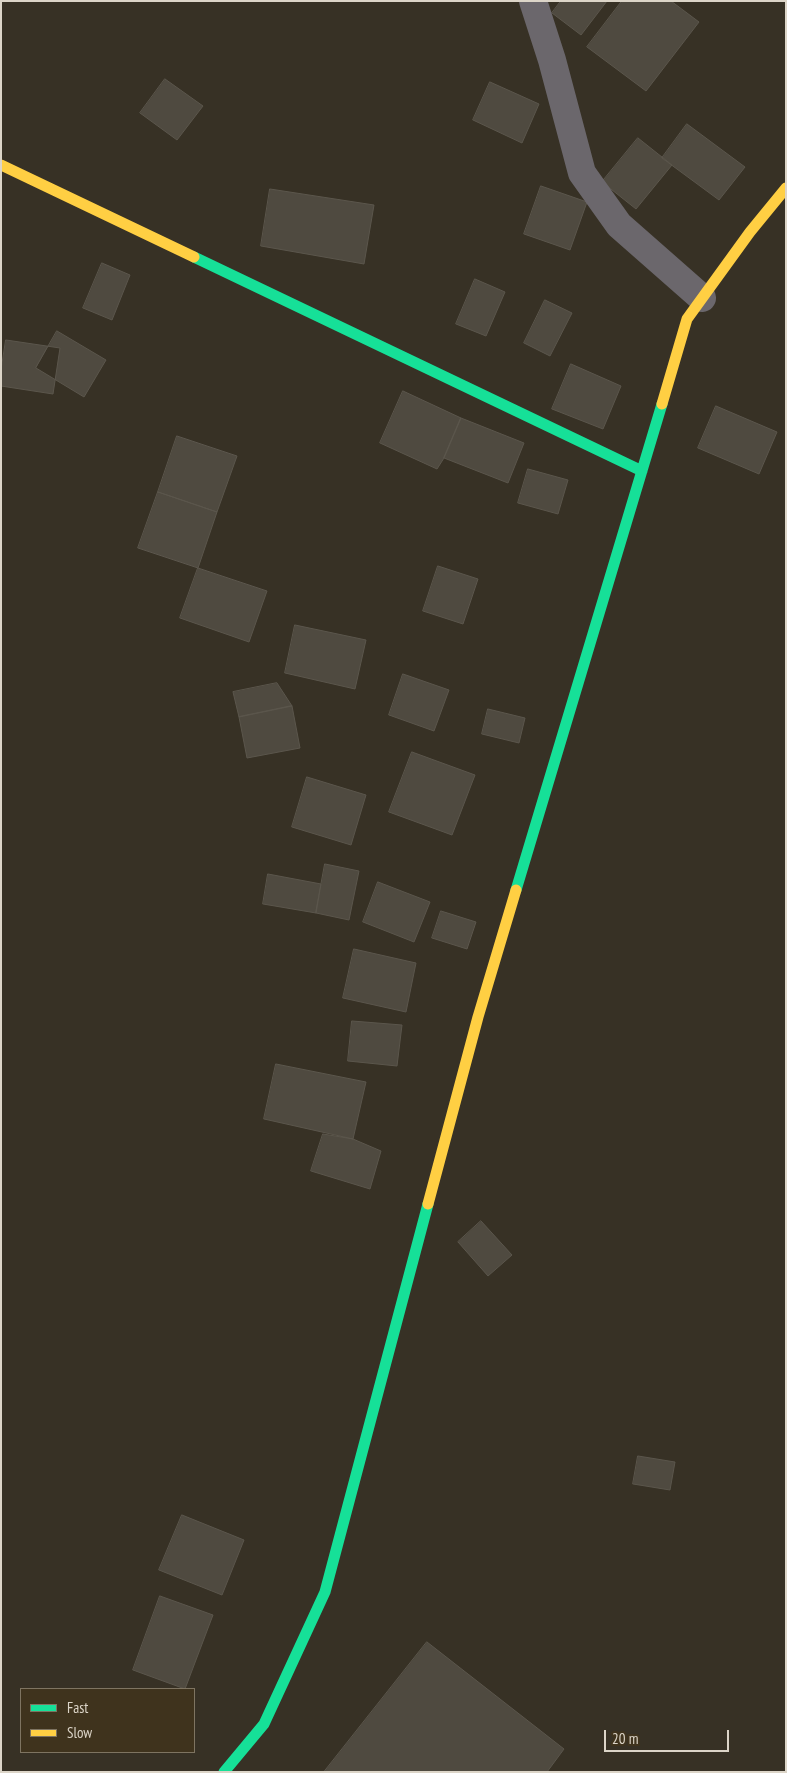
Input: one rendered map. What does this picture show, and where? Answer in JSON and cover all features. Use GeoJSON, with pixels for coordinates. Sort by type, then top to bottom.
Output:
{"type":"FeatureCollection","features":[{"type":"Feature","properties":{"kind":"street"},"geometry":{"type":"LineString","coordinates":[[533,1],[554,69],[582,173],[620,225],[702,298]]}},
{"type":"Feature","properties":{"kind":"street"},"geometry":{"type":"LineString","coordinates":[[1,165],[642,471]]}},
{"type":"Feature","properties":{"kind":"street"},"geometry":{"type":"LineString","coordinates":[[224,1772],[264,1724],[325,1592],[478,1017],[687,319],[750,232],[786,188]]}},
{"type":"Feature","properties":{"kind":"building"},"geometry":{"type":"Polygon","coordinates":[[[561,1],[607,1],[581,35],[552,13],[561,1]]]}},
{"type":"Feature","properties":{"kind":"building"},"geometry":{"type":"Polygon","coordinates":[[[622,1],[671,1],[699,22],[646,91],[587,47],[622,1]]]}},
{"type":"Feature","properties":{"kind":"building"},"geometry":{"type":"Polygon","coordinates":[[[165,79],[203,106],[177,140],[140,113],[165,79]]]}},
{"type":"Feature","properties":{"kind":"building"},"geometry":{"type":"Polygon","coordinates":[[[490,82],[539,104],[522,143],[473,120],[490,82]]]}},
{"type":"Feature","properties":{"kind":"building"},"geometry":{"type":"Polygon","coordinates":[[[687,124],[745,167],[719,200],[662,158],[687,124]]]}},
{"type":"Feature","properties":{"kind":"building"},"geometry":{"type":"Polygon","coordinates":[[[638,138],[672,165],[636,209],[602,182],[638,138]]]}},
{"type":"Feature","properties":{"kind":"building"},"geometry":{"type":"Polygon","coordinates":[[[541,186],[587,202],[570,250],[524,234],[541,186]]]}},
{"type":"Feature","properties":{"kind":"building"},"geometry":{"type":"Polygon","coordinates":[[[270,189],[374,205],[364,264],[261,246],[270,189]]]}},
{"type":"Feature","properties":{"kind":"building"},"geometry":{"type":"Polygon","coordinates":[[[102,263],[130,275],[112,320],[83,308],[102,263]]]}},
{"type":"Feature","properties":{"kind":"building"},"geometry":{"type":"Polygon","coordinates":[[[475,279],[505,292],[486,336],[456,324],[475,279]]]}},
{"type":"Feature","properties":{"kind":"building"},"geometry":{"type":"Polygon","coordinates":[[[545,300],[572,313],[550,356],[524,343],[545,300]]]}},
{"type":"Feature","properties":{"kind":"building"},"geometry":{"type":"Polygon","coordinates":[[[57,331],[106,360],[84,397],[36,368],[57,331]]]}},
{"type":"Feature","properties":{"kind":"building"},"geometry":{"type":"Polygon","coordinates":[[[6,340],[60,348],[53,394],[1,386],[1,370],[6,340]]]}},
{"type":"Feature","properties":{"kind":"building"},"geometry":{"type":"Polygon","coordinates":[[[571,364],[621,386],[603,429],[552,409],[571,364]]]}},
{"type":"Feature","properties":{"kind":"building"},"geometry":{"type":"Polygon","coordinates":[[[403,391],[461,418],[444,458],[437,469],[380,443],[403,391]]]}},
{"type":"Feature","properties":{"kind":"building"},"geometry":{"type":"Polygon","coordinates":[[[716,406],[777,432],[759,474],[698,448],[716,406]]]}},
{"type":"Feature","properties":{"kind":"building"},"geometry":{"type":"Polygon","coordinates":[[[461,418],[524,443],[508,483],[444,458],[461,418]]]}},
{"type":"Feature","properties":{"kind":"building"},"geometry":{"type":"Polygon","coordinates":[[[177,436],[237,456],[217,512],[158,492],[177,436]]]}},
{"type":"Feature","properties":{"kind":"building"},"geometry":{"type":"Polygon","coordinates":[[[528,469],[568,480],[558,514],[518,503],[528,469]]]}},
{"type":"Feature","properties":{"kind":"building"},"geometry":{"type":"Polygon","coordinates":[[[158,492],[217,512],[198,568],[138,548],[158,492]]]}},
{"type":"Feature","properties":{"kind":"building"},"geometry":{"type":"Polygon","coordinates":[[[438,566],[478,579],[463,624],[423,611],[438,566]]]}},
{"type":"Feature","properties":{"kind":"building"},"geometry":{"type":"Polygon","coordinates":[[[198,568],[267,591],[249,642],[180,618],[198,568]]]}},
{"type":"Feature","properties":{"kind":"building"},"geometry":{"type":"Polygon","coordinates":[[[295,625],[366,640],[355,689],[285,673],[295,625]]]}},
{"type":"Feature","properties":{"kind":"building"},"geometry":{"type":"Polygon","coordinates":[[[403,674],[449,690],[434,731],[389,715],[403,674]]]}},
{"type":"Feature","properties":{"kind":"building"},"geometry":{"type":"Polygon","coordinates":[[[277,683],[292,706],[239,717],[233,692],[277,683]]]}},
{"type":"Feature","properties":{"kind":"building"},"geometry":{"type":"Polygon","coordinates":[[[292,706],[300,748],[247,758],[239,717],[292,706]]]}},
{"type":"Feature","properties":{"kind":"building"},"geometry":{"type":"Polygon","coordinates":[[[488,709],[525,718],[519,743],[482,734],[488,709]]]}},
{"type":"Feature","properties":{"kind":"building"},"geometry":{"type":"Polygon","coordinates":[[[412,752],[475,775],[452,835],[389,812],[412,752]]]}},
{"type":"Feature","properties":{"kind":"building"},"geometry":{"type":"Polygon","coordinates":[[[307,777],[366,795],[351,845],[292,827],[307,777]]]}},
{"type":"Feature","properties":{"kind":"building"},"geometry":{"type":"Polygon","coordinates":[[[325,864],[359,871],[349,920],[316,913],[325,864]]]}},
{"type":"Feature","properties":{"kind":"building"},"geometry":{"type":"Polygon","coordinates":[[[268,874],[321,884],[316,913],[263,904],[268,874]]]}},
{"type":"Feature","properties":{"kind":"building"},"geometry":{"type":"Polygon","coordinates":[[[378,882],[430,902],[414,942],[363,922],[378,882]]]}},
{"type":"Feature","properties":{"kind":"building"},"geometry":{"type":"Polygon","coordinates":[[[441,911],[476,922],[467,949],[432,938],[441,911]]]}},
{"type":"Feature","properties":{"kind":"building"},"geometry":{"type":"Polygon","coordinates":[[[354,949],[416,963],[406,1012],[343,998],[354,949]]]}},
{"type":"Feature","properties":{"kind":"building"},"geometry":{"type":"Polygon","coordinates":[[[352,1021],[402,1025],[397,1066],[348,1061],[352,1021]]]}},
{"type":"Feature","properties":{"kind":"building"},"geometry":{"type":"Polygon","coordinates":[[[276,1064],[366,1082],[353,1139],[264,1119],[276,1064]]]}},
{"type":"Feature","properties":{"kind":"building"},"geometry":{"type":"Polygon","coordinates":[[[323,1134],[353,1139],[381,1151],[370,1189],[311,1171],[323,1134]]]}},
{"type":"Feature","properties":{"kind":"building"},"geometry":{"type":"Polygon","coordinates":[[[481,1221],[512,1255],[488,1276],[458,1242],[481,1221]]]}},
{"type":"Feature","properties":{"kind":"building"},"geometry":{"type":"Polygon","coordinates":[[[638,1456],[675,1462],[670,1490],[633,1484],[638,1456]]]}},
{"type":"Feature","properties":{"kind":"building"},"geometry":{"type":"Polygon","coordinates":[[[182,1515],[244,1540],[222,1595],[159,1570],[182,1515]]]}},
{"type":"Feature","properties":{"kind":"building"},"geometry":{"type":"Polygon","coordinates":[[[160,1596],[213,1615],[185,1688],[133,1670],[160,1596]]]}},
{"type":"Feature","properties":{"kind":"building"},"geometry":{"type":"Polygon","coordinates":[[[427,1642],[564,1749],[547,1772],[324,1772],[427,1642]]]}},
{"type":"Feature","properties":{"kind":"traffic: fast"},"geometry":{"type":"LineString","coordinates":[[194,257],[642,471]]}},
{"type":"Feature","properties":{"kind":"traffic: fast"},"geometry":{"type":"LineString","coordinates":[[516,890],[662,404]]}},
{"type":"Feature","properties":{"kind":"traffic: fast"},"geometry":{"type":"LineString","coordinates":[[224,1772],[264,1724],[325,1592],[428,1204]]}},
{"type":"Feature","properties":{"kind":"traffic: slow"},"geometry":{"type":"LineString","coordinates":[[1,165],[194,257]]}},
{"type":"Feature","properties":{"kind":"traffic: slow"},"geometry":{"type":"LineString","coordinates":[[662,404],[687,319],[750,232],[786,188]]}},
{"type":"Feature","properties":{"kind":"traffic: slow"},"geometry":{"type":"LineString","coordinates":[[428,1204],[478,1017],[516,890]]}}]}
